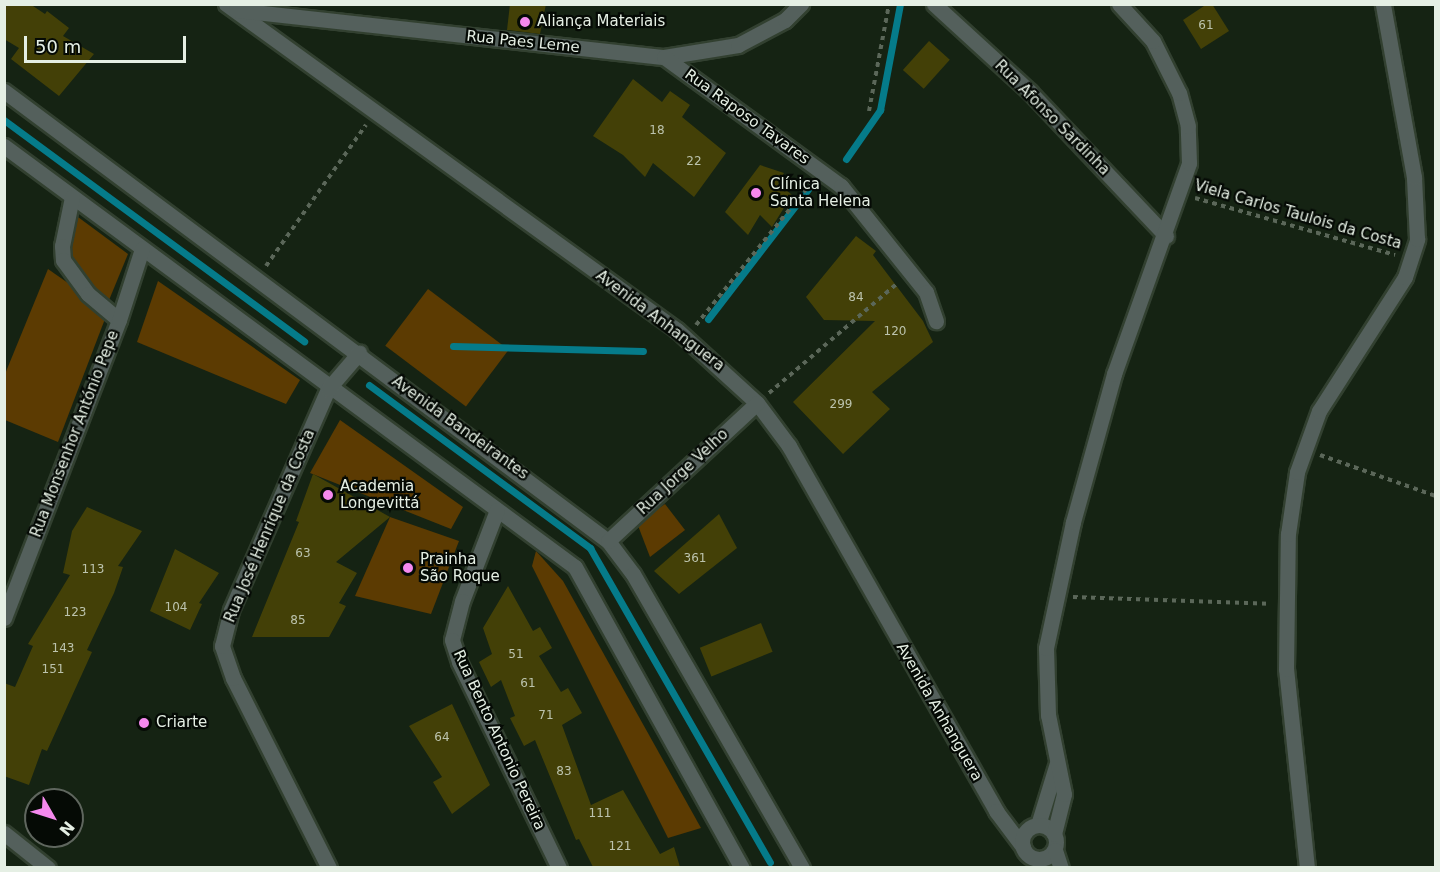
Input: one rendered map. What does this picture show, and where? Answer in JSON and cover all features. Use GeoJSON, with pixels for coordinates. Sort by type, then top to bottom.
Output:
{"type":"FeatureCollection","features":[{"type":"Feature","properties":{"kind":"street","name":"Rua Paes Leme"},"geometry":{"type":"LineString","coordinates":[[229,7],[664,57],[738,45],[785,20],[801,4]]}},
{"type":"Feature","properties":{"kind":"street","name":"Rua Afonso Sardinha"},"geometry":{"type":"LineString","coordinates":[[934,4],[1030,92],[1166,236]]}},
{"type":"Feature","properties":{"kind":"street"},"geometry":{"type":"LineString","coordinates":[[1061,867],[1055,850],[1054,834],[1064,794],[1048,715],[1046,648],[1073,522],[1114,374],[1166,236],[1189,164],[1188,126],[1179,93],[1153,41],[1119,4]]}},
{"type":"Feature","properties":{"kind":"street"},"geometry":{"type":"LineString","coordinates":[[1307,867],[1286,669],[1285,605],[1288,534],[1303,449],[1319,411],[1405,277],[1418,239],[1414,177],[1383,4]]}},
{"type":"Feature","properties":{"kind":"street","name":"Avenida Anhanguera"},"geometry":{"type":"LineString","coordinates":[[229,7],[686,337],[758,403],[789,446],[996,811],[1031,857]]}},
{"type":"Feature","properties":{"kind":"street","name":"Rua Raposo Tavares"},"geometry":{"type":"LineString","coordinates":[[664,57],[841,186],[926,292],[936,321]]}},
{"type":"Feature","properties":{"kind":"street","name":"Avenida Bandeirantes"},"geometry":{"type":"LineString","coordinates":[[4,92],[359,352],[609,541],[633,574],[800,867]]}},
{"type":"Feature","properties":{"kind":"street"},"geometry":{"type":"LineString","coordinates":[[4,147],[328,389],[557,550],[585,580],[742,867]]}},
{"type":"Feature","properties":{"kind":"street"},"geometry":{"type":"LineString","coordinates":[[72,198],[62,246],[63,260],[88,294],[119,320]]}},
{"type":"Feature","properties":{"kind":"street","name":"Rua Monsenhor António Pepe"},"geometry":{"type":"LineString","coordinates":[[4,618],[119,320],[142,249]]}},
{"type":"Feature","properties":{"kind":"street","name":"Rua José Henrique da Costa"},"geometry":{"type":"LineString","coordinates":[[329,867],[233,678],[222,646],[231,610],[328,389],[359,352]]}},
{"type":"Feature","properties":{"kind":"street","name":"Rua Jorge Velho"},"geometry":{"type":"LineString","coordinates":[[609,541],[758,403]]}},
{"type":"Feature","properties":{"kind":"street","name":"Rua Bento Antonio Pereira"},"geometry":{"type":"LineString","coordinates":[[497,510],[462,601],[452,640],[460,663],[559,867]]}},
{"type":"Feature","properties":{"kind":"street"},"geometry":{"type":"LineString","coordinates":[[1055,850],[1044,858],[1031,857],[1026,833],[1038,825],[1057,763]]}},
{"type":"Feature","properties":{"kind":"street"},"geometry":{"type":"LineString","coordinates":[[1038,825],[1054,834]]}},
{"type":"Feature","properties":{"kind":"street"},"geometry":{"type":"LineString","coordinates":[[4,833],[48,867]]}},
{"type":"Feature","properties":{"kind":"path"},"geometry":{"type":"LineString","coordinates":[[869,111],[889,4]]}},
{"type":"Feature","properties":{"kind":"path"},"geometry":{"type":"LineString","coordinates":[[257,279],[375,112]]}},
{"type":"Feature","properties":{"kind":"path"},"geometry":{"type":"LineString","coordinates":[[686,337],[821,171]]}},
{"type":"Feature","properties":{"kind":"path","name":"Viela Carlos Taulois da Costa"},"geometry":{"type":"LineString","coordinates":[[1179,194],[1410,259]]}},
{"type":"Feature","properties":{"kind":"path"},"geometry":{"type":"LineString","coordinates":[[758,403],[910,272]]}},
{"type":"Feature","properties":{"kind":"path"},"geometry":{"type":"LineString","coordinates":[[1303,449],[1436,496]]}},
{"type":"Feature","properties":{"kind":"path"},"geometry":{"type":"LineString","coordinates":[[1058,596],[1285,605]]}},
{"type":"Feature","properties":{"kind":"shaded area"},"geometry":{"type":"Polygon","coordinates":[[[78,217],[128,254],[107,305],[69,255],[78,217]]]}},
{"type":"Feature","properties":{"kind":"shaded area"},"geometry":{"type":"Polygon","coordinates":[[[48,269],[108,311],[58,442],[5,420],[5,374],[48,269]]]}},
{"type":"Feature","properties":{"kind":"shaded area"},"geometry":{"type":"Polygon","coordinates":[[[158,281],[300,380],[286,404],[137,342],[158,281]]]}},
{"type":"Feature","properties":{"kind":"shaded area"},"geometry":{"type":"Polygon","coordinates":[[[428,289],[509,350],[466,406],[385,346],[428,289]]]}},
{"type":"Feature","properties":{"kind":"shaded area"},"geometry":{"type":"Polygon","coordinates":[[[340,420],[463,507],[451,529],[310,473],[340,420]]]}},
{"type":"Feature","properties":{"kind":"shaded area"},"geometry":{"type":"Polygon","coordinates":[[[665,504],[685,530],[650,557],[637,523],[665,504]]]}},
{"type":"Feature","properties":{"kind":"shaded area","name":"Prainha São Roque"},"geometry":{"type":"Polygon","coordinates":[[[390,517],[459,541],[431,614],[355,596],[390,517]]]}},
{"type":"Feature","properties":{"kind":"shaded area"},"geometry":{"type":"Polygon","coordinates":[[[536,551],[563,581],[701,828],[668,838],[532,566],[536,551]]]}},
{"type":"Feature","properties":{"kind":"building"},"geometry":{"type":"Polygon","coordinates":[[[4,4],[30,4],[45,14],[47,11],[69,28],[63,36],[94,54],[59,96],[11,59],[19,48],[4,39],[4,4]]]}},
{"type":"Feature","properties":{"kind":"building","name":"Aliança Materiais"},"geometry":{"type":"Polygon","coordinates":[[[510,4],[546,4],[540,34],[507,30],[510,4]]]}},
{"type":"Feature","properties":{"kind":"building"},"geometry":{"type":"Polygon","coordinates":[[[1207,4],[1212,4],[1229,31],[1201,49],[1183,20],[1207,4]]]}},
{"type":"Feature","properties":{"kind":"building"},"geometry":{"type":"Polygon","coordinates":[[[929,41],[950,60],[924,89],[903,70],[929,41]]]}},
{"type":"Feature","properties":{"kind":"building"},"geometry":{"type":"Polygon","coordinates":[[[633,79],[662,102],[670,91],[690,105],[682,117],[726,153],[694,197],[653,163],[645,177],[623,155],[593,136],[633,79]]]}},
{"type":"Feature","properties":{"kind":"building","name":"Clínica Santa Helena"},"geometry":{"type":"Polygon","coordinates":[[[760,165],[784,173],[778,183],[792,195],[772,227],[760,215],[748,235],[725,212],[760,165]]]}},
{"type":"Feature","properties":{"kind":"building"},"geometry":{"type":"Polygon","coordinates":[[[856,236],[876,251],[873,255],[923,321],[933,342],[872,392],[890,409],[843,454],[793,402],[875,321],[824,320],[806,297],[856,236]]]}},
{"type":"Feature","properties":{"kind":"building"},"geometry":{"type":"Polygon","coordinates":[[[313,474],[390,517],[336,562],[357,573],[339,603],[346,606],[329,637],[252,637],[299,522],[296,521],[313,474]]]}},
{"type":"Feature","properties":{"kind":"building"},"geometry":{"type":"Polygon","coordinates":[[[87,507],[142,531],[118,566],[123,567],[114,593],[87,650],[92,652],[47,751],[42,749],[29,785],[4,776],[4,683],[15,687],[33,646],[28,644],[70,575],[63,573],[72,531],[87,507]]]}},
{"type":"Feature","properties":{"kind":"building"},"geometry":{"type":"Polygon","coordinates":[[[719,514],[737,548],[679,594],[654,571],[719,514]]]}},
{"type":"Feature","properties":{"kind":"building"},"geometry":{"type":"Polygon","coordinates":[[[175,549],[219,573],[199,603],[202,604],[190,630],[150,611],[175,549]]]}},
{"type":"Feature","properties":{"kind":"building"},"geometry":{"type":"Polygon","coordinates":[[[508,586],[533,631],[540,627],[552,648],[539,656],[561,692],[568,688],[582,713],[562,725],[591,805],[623,790],[660,854],[674,847],[680,867],[593,867],[579,839],[576,840],[535,740],[524,746],[510,718],[515,716],[501,680],[491,687],[479,662],[492,654],[483,628],[508,586]]]}},
{"type":"Feature","properties":{"kind":"building"},"geometry":{"type":"Polygon","coordinates":[[[761,623],[773,652],[711,676],[700,648],[761,623]]]}},
{"type":"Feature","properties":{"kind":"building"},"geometry":{"type":"Polygon","coordinates":[[[452,704],[490,785],[452,814],[433,782],[442,777],[409,726],[452,704]]]}},
{"type":"Feature","properties":{"kind":"waterway"},"geometry":{"type":"LineString","coordinates":[[846,159],[880,110],[900,4]]}},
{"type":"Feature","properties":{"kind":"waterway"},"geometry":{"type":"LineString","coordinates":[[4,120],[304,341]]}},
{"type":"Feature","properties":{"kind":"waterway"},"geometry":{"type":"LineString","coordinates":[[708,319],[808,189]]}},
{"type":"Feature","properties":{"kind":"waterway"},"geometry":{"type":"LineString","coordinates":[[453,346],[643,351]]}},
{"type":"Feature","properties":{"kind":"waterway"},"geometry":{"type":"LineString","coordinates":[[369,385],[590,548],[770,862]]}},
{"type":"Feature","properties":{"kind":"place","name":"Aliança Materiais"},"geometry":{"type":"Point","coordinates":[525,22]}},
{"type":"Feature","properties":{"kind":"place","name":"Clínica Santa Helena"},"geometry":{"type":"Point","coordinates":[756,193]}},
{"type":"Feature","properties":{"kind":"place","name":"Academia Longevittá"},"geometry":{"type":"Point","coordinates":[328,495]}},
{"type":"Feature","properties":{"kind":"place","name":"Prainha São Roque"},"geometry":{"type":"Point","coordinates":[408,568]}},
{"type":"Feature","properties":{"kind":"place","name":"Criarte"},"geometry":{"type":"Point","coordinates":[144,723]}}]}
